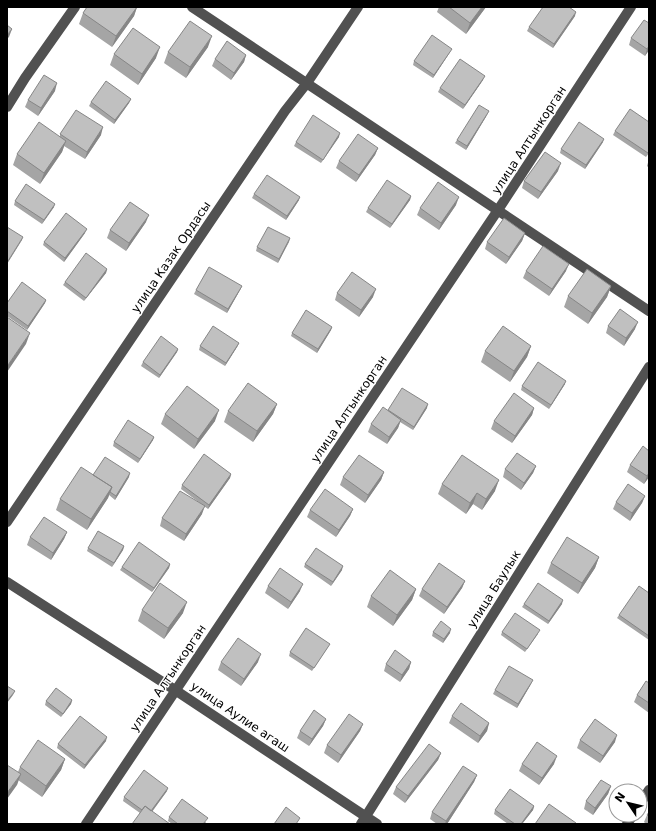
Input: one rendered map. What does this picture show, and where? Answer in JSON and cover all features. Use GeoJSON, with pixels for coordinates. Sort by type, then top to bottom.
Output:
{"type":"FeatureCollection","features":[{"type":"Feature","properties":{"kind":"street"},"geometry":{"type":"LineString","coordinates":[[7,106],[75,7]]}},
{"type":"Feature","properties":{"kind":"street"},"geometry":{"type":"LineString","coordinates":[[192,7],[649,311]]}},
{"type":"Feature","properties":{"kind":"street","name":"улица Казак Ордасы"},"geometry":{"type":"LineString","coordinates":[[7,522],[285,111],[307,83],[358,7]]}},
{"type":"Feature","properties":{"kind":"street","name":"улица Алтынкорган"},"geometry":{"type":"LineString","coordinates":[[86,824],[498,210],[632,7]]}},
{"type":"Feature","properties":{"kind":"street","name":"улица Баулык"},"geometry":{"type":"LineString","coordinates":[[364,820],[649,367]]}},
{"type":"Feature","properties":{"kind":"street","name":"улица Аулие агаш"},"geometry":{"type":"LineString","coordinates":[[7,582],[175,690],[364,820],[377,824]]}},
{"type":"Feature","properties":{"kind":"building"},"geometry":{"type":"Polygon","coordinates":[[[87,7],[137,7],[116,36],[83,13],[87,7]]]}},
{"type":"Feature","properties":{"kind":"building"},"geometry":{"type":"Polygon","coordinates":[[[449,7],[482,7],[470,23],[449,7]]]}},
{"type":"Feature","properties":{"kind":"building"},"geometry":{"type":"Polygon","coordinates":[[[543,7],[569,7],[576,12],[554,44],[529,27],[543,7]]]}},
{"type":"Feature","properties":{"kind":"building"},"geometry":{"type":"Polygon","coordinates":[[[644,20],[649,23],[649,46],[647,49],[631,38],[644,20]]]}},
{"type":"Feature","properties":{"kind":"building"},"geometry":{"type":"Polygon","coordinates":[[[190,21],[212,36],[190,67],[168,52],[190,21]]]}},
{"type":"Feature","properties":{"kind":"building"},"geometry":{"type":"Polygon","coordinates":[[[7,25],[12,29],[7,35],[7,25]]]}},
{"type":"Feature","properties":{"kind":"building"},"geometry":{"type":"Polygon","coordinates":[[[133,28],[160,47],[142,74],[114,54],[133,28]]]}},
{"type":"Feature","properties":{"kind":"building"},"geometry":{"type":"Polygon","coordinates":[[[432,35],[452,49],[434,75],[414,61],[432,35]]]}},
{"type":"Feature","properties":{"kind":"building"},"geometry":{"type":"Polygon","coordinates":[[[227,41],[246,55],[234,73],[215,59],[227,41]]]}},
{"type":"Feature","properties":{"kind":"building"},"geometry":{"type":"Polygon","coordinates":[[[460,59],[485,76],[465,105],[440,88],[460,59]]]}},
{"type":"Feature","properties":{"kind":"building"},"geometry":{"type":"Polygon","coordinates":[[[44,75],[57,83],[41,108],[28,100],[44,75]]]}},
{"type":"Feature","properties":{"kind":"building"},"geometry":{"type":"Polygon","coordinates":[[[106,81],[131,99],[115,120],[91,102],[106,81]]]}},
{"type":"Feature","properties":{"kind":"building"},"geometry":{"type":"Polygon","coordinates":[[[479,105],[489,111],[467,146],[457,140],[479,105]]]}},
{"type":"Feature","properties":{"kind":"building"},"geometry":{"type":"Polygon","coordinates":[[[630,109],[649,122],[648,153],[615,131],[630,109]]]}},
{"type":"Feature","properties":{"kind":"building"},"geometry":{"type":"Polygon","coordinates":[[[76,110],[103,127],[87,152],[60,134],[76,110]]]}},
{"type":"Feature","properties":{"kind":"building"},"geometry":{"type":"Polygon","coordinates":[[[313,115],[340,133],[323,160],[296,142],[313,115]]]}},
{"type":"Feature","properties":{"kind":"building"},"geometry":{"type":"Polygon","coordinates":[[[39,122],[66,141],[44,173],[17,154],[39,122]]]}},
{"type":"Feature","properties":{"kind":"building"},"geometry":{"type":"Polygon","coordinates":[[[579,122],[604,139],[586,165],[561,149],[579,122]]]}},
{"type":"Feature","properties":{"kind":"building"},"geometry":{"type":"Polygon","coordinates":[[[358,134],[378,148],[359,175],[339,161],[358,134]]]}},
{"type":"Feature","properties":{"kind":"building"},"geometry":{"type":"Polygon","coordinates":[[[545,152],[561,163],[541,192],[524,181],[545,152]]]}},
{"type":"Feature","properties":{"kind":"building"},"geometry":{"type":"Polygon","coordinates":[[[267,175],[300,197],[287,216],[254,194],[267,175]]]}},
{"type":"Feature","properties":{"kind":"building"},"geometry":{"type":"Polygon","coordinates":[[[387,180],[411,196],[392,224],[368,208],[387,180]]]}},
{"type":"Feature","properties":{"kind":"building"},"geometry":{"type":"Polygon","coordinates":[[[438,182],[459,197],[441,223],[420,208],[438,182]]]}},
{"type":"Feature","properties":{"kind":"building"},"geometry":{"type":"Polygon","coordinates":[[[26,184],[55,204],[44,220],[15,201],[26,184]]]}},
{"type":"Feature","properties":{"kind":"building"},"geometry":{"type":"Polygon","coordinates":[[[130,202],[149,215],[129,243],[110,230],[130,202]]]}},
{"type":"Feature","properties":{"kind":"building"},"geometry":{"type":"Polygon","coordinates":[[[66,213],[87,229],[65,258],[44,242],[66,213]]]}},
{"type":"Feature","properties":{"kind":"building"},"geometry":{"type":"Polygon","coordinates":[[[504,218],[525,233],[509,257],[487,242],[504,218]]]}},
{"type":"Feature","properties":{"kind":"building"},"geometry":{"type":"Polygon","coordinates":[[[7,227],[23,237],[8,261],[7,260],[7,227]]]}},
{"type":"Feature","properties":{"kind":"building"},"geometry":{"type":"Polygon","coordinates":[[[268,227],[290,238],[279,259],[257,247],[268,227]]]}},
{"type":"Feature","properties":{"kind":"building"},"geometry":{"type":"Polygon","coordinates":[[[543,246],[569,264],[552,289],[526,271],[543,246]]]}},
{"type":"Feature","properties":{"kind":"building"},"geometry":{"type":"Polygon","coordinates":[[[86,253],[107,269],[86,298],[65,282],[86,253]]]}},
{"type":"Feature","properties":{"kind":"building"},"geometry":{"type":"Polygon","coordinates":[[[209,267],[242,286],[228,309],[196,290],[209,267]]]}},
{"type":"Feature","properties":{"kind":"building"},"geometry":{"type":"Polygon","coordinates":[[[587,269],[611,286],[592,313],[568,296],[587,269]]]}},
{"type":"Feature","properties":{"kind":"building"},"geometry":{"type":"Polygon","coordinates":[[[352,272],[376,289],[361,310],[337,293],[352,272]]]}},
{"type":"Feature","properties":{"kind":"building"},"geometry":{"type":"Polygon","coordinates":[[[22,282],[46,300],[28,326],[7,311],[7,303],[22,282]]]}},
{"type":"Feature","properties":{"kind":"building"},"geometry":{"type":"Polygon","coordinates":[[[620,309],[638,322],[626,338],[608,326],[620,309]]]}},
{"type":"Feature","properties":{"kind":"building"},"geometry":{"type":"Polygon","coordinates":[[[306,310],[332,327],[318,349],[292,333],[306,310]]]}},
{"type":"Feature","properties":{"kind":"building"},"geometry":{"type":"Polygon","coordinates":[[[7,317],[30,333],[8,365],[7,364],[7,317]]]}},
{"type":"Feature","properties":{"kind":"building"},"geometry":{"type":"Polygon","coordinates":[[[213,326],[239,343],[226,363],[200,346],[213,326]]]}},
{"type":"Feature","properties":{"kind":"building"},"geometry":{"type":"Polygon","coordinates":[[[503,326],[531,346],[514,371],[485,351],[503,326]]]}},
{"type":"Feature","properties":{"kind":"building"},"geometry":{"type":"Polygon","coordinates":[[[161,336],[178,349],[160,375],[143,362],[161,336]]]}},
{"type":"Feature","properties":{"kind":"building"},"geometry":{"type":"Polygon","coordinates":[[[538,362],[566,381],[551,405],[522,386],[538,362]]]}},
{"type":"Feature","properties":{"kind":"building"},"geometry":{"type":"Polygon","coordinates":[[[248,383],[277,404],[257,431],[228,411],[248,383]]]}},
{"type":"Feature","properties":{"kind":"building"},"geometry":{"type":"Polygon","coordinates":[[[187,386],[219,410],[198,439],[165,414],[187,386]]]}},
{"type":"Feature","properties":{"kind":"building"},"geometry":{"type":"Polygon","coordinates":[[[402,388],[428,404],[414,427],[388,410],[402,388]]]}},
{"type":"Feature","properties":{"kind":"building"},"geometry":{"type":"Polygon","coordinates":[[[514,393],[534,408],[515,436],[494,421],[514,393]]]}},
{"type":"Feature","properties":{"kind":"building"},"geometry":{"type":"Polygon","coordinates":[[[383,407],[401,420],[389,437],[371,424],[383,407]]]}},
{"type":"Feature","properties":{"kind":"building"},"geometry":{"type":"Polygon","coordinates":[[[128,420],[154,437],[140,459],[114,442],[128,420]]]}},
{"type":"Feature","properties":{"kind":"building"},"geometry":{"type":"Polygon","coordinates":[[[643,446],[649,451],[649,473],[647,476],[630,465],[643,446]]]}},
{"type":"Feature","properties":{"kind":"building"},"geometry":{"type":"Polygon","coordinates":[[[517,453],[536,466],[524,483],[505,469],[517,453]]]}},
{"type":"Feature","properties":{"kind":"building"},"geometry":{"type":"Polygon","coordinates":[[[204,454],[231,474],[209,505],[182,485],[204,454]]]}},
{"type":"Feature","properties":{"kind":"building"},"geometry":{"type":"Polygon","coordinates":[[[359,455],[384,472],[368,495],[343,477],[359,455]]]}},
{"type":"Feature","properties":{"kind":"building"},"geometry":{"type":"Polygon","coordinates":[[[462,455],[499,480],[486,499],[477,493],[470,503],[442,484],[462,455]]]}},
{"type":"Feature","properties":{"kind":"building"},"geometry":{"type":"Polygon","coordinates":[[[105,457],[130,473],[116,496],[110,492],[112,487],[93,475],[105,457]]]}},
{"type":"Feature","properties":{"kind":"building"},"geometry":{"type":"Polygon","coordinates":[[[81,467],[112,487],[91,519],[60,499],[81,467]]]}},
{"type":"Feature","properties":{"kind":"building"},"geometry":{"type":"Polygon","coordinates":[[[628,484],[645,496],[632,513],[616,502],[628,484]]]}},
{"type":"Feature","properties":{"kind":"building"},"geometry":{"type":"Polygon","coordinates":[[[325,489],[353,509],[339,530],[310,510],[325,489]]]}},
{"type":"Feature","properties":{"kind":"building"},"geometry":{"type":"Polygon","coordinates":[[[180,491],[205,506],[186,534],[162,518],[180,491]]]}},
{"type":"Feature","properties":{"kind":"building"},"geometry":{"type":"Polygon","coordinates":[[[44,517],[67,532],[53,553],[30,537],[44,517]]]}},
{"type":"Feature","properties":{"kind":"building"},"geometry":{"type":"Polygon","coordinates":[[[98,531],[124,546],[114,563],[88,548],[98,531]]]}},
{"type":"Feature","properties":{"kind":"building"},"geometry":{"type":"Polygon","coordinates":[[[567,537],[599,557],[582,583],[551,563],[567,537]]]}},
{"type":"Feature","properties":{"kind":"building"},"geometry":{"type":"Polygon","coordinates":[[[139,542],[170,564],[154,588],[122,567],[139,542]]]}},
{"type":"Feature","properties":{"kind":"building"},"geometry":{"type":"Polygon","coordinates":[[[316,548],[343,566],[333,582],[305,564],[316,548]]]}},
{"type":"Feature","properties":{"kind":"building"},"geometry":{"type":"Polygon","coordinates":[[[439,563],[465,581],[447,607],[422,589],[439,563]]]}},
{"type":"Feature","properties":{"kind":"building"},"geometry":{"type":"Polygon","coordinates":[[[280,568],[303,584],[291,602],[268,586],[280,568]]]}},
{"type":"Feature","properties":{"kind":"building"},"geometry":{"type":"Polygon","coordinates":[[[390,570],[416,589],[397,615],[371,596],[390,570]]]}},
{"type":"Feature","properties":{"kind":"building"},"geometry":{"type":"Polygon","coordinates":[[[160,583],[187,602],[168,628],[142,610],[160,583]]]}},
{"type":"Feature","properties":{"kind":"building"},"geometry":{"type":"Polygon","coordinates":[[[538,583],[563,600],[549,621],[524,604],[538,583]]]}},
{"type":"Feature","properties":{"kind":"building"},"geometry":{"type":"Polygon","coordinates":[[[639,586],[649,593],[649,636],[619,615],[639,586]]]}},
{"type":"Feature","properties":{"kind":"building"},"geometry":{"type":"Polygon","coordinates":[[[515,613],[540,630],[527,649],[502,632],[515,613]]]}},
{"type":"Feature","properties":{"kind":"building"},"geometry":{"type":"Polygon","coordinates":[[[441,621],[451,629],[444,639],[433,632],[441,621]]]}},
{"type":"Feature","properties":{"kind":"building"},"geometry":{"type":"Polygon","coordinates":[[[306,628],[330,644],[314,668],[290,652],[306,628]]]}},
{"type":"Feature","properties":{"kind":"building"},"geometry":{"type":"Polygon","coordinates":[[[238,638],[261,654],[244,679],[221,662],[238,638]]]}},
{"type":"Feature","properties":{"kind":"building"},"geometry":{"type":"Polygon","coordinates":[[[395,650],[411,662],[402,675],[386,664],[395,650]]]}},
{"type":"Feature","properties":{"kind":"building"},"geometry":{"type":"Polygon","coordinates":[[[509,666],[533,680],[518,704],[495,690],[509,666]]]}},
{"type":"Feature","properties":{"kind":"building"},"geometry":{"type":"Polygon","coordinates":[[[646,681],[649,683],[649,703],[637,695],[646,681]]]}},
{"type":"Feature","properties":{"kind":"building"},"geometry":{"type":"Polygon","coordinates":[[[7,686],[15,691],[7,701],[7,686]]]}},
{"type":"Feature","properties":{"kind":"building"},"geometry":{"type":"Polygon","coordinates":[[[56,688],[72,700],[63,714],[46,701],[56,688]]]}},
{"type":"Feature","properties":{"kind":"building"},"geometry":{"type":"Polygon","coordinates":[[[461,703],[489,723],[480,736],[452,716],[461,703]]]}},
{"type":"Feature","properties":{"kind":"building"},"geometry":{"type":"Polygon","coordinates":[[[314,710],[326,719],[312,739],[300,731],[314,710]]]}},
{"type":"Feature","properties":{"kind":"building"},"geometry":{"type":"Polygon","coordinates":[[[349,714],[363,724],[341,755],[327,745],[349,714]]]}},
{"type":"Feature","properties":{"kind":"building"},"geometry":{"type":"Polygon","coordinates":[[[80,716],[107,737],[85,765],[58,744],[80,716]]]}},
{"type":"Feature","properties":{"kind":"building"},"geometry":{"type":"Polygon","coordinates":[[[595,719],[617,735],[603,756],[580,740],[595,719]]]}},
{"type":"Feature","properties":{"kind":"building"},"geometry":{"type":"Polygon","coordinates":[[[38,740],[65,759],[46,786],[20,767],[38,740]]]}},
{"type":"Feature","properties":{"kind":"building"},"geometry":{"type":"Polygon","coordinates":[[[537,742],[557,756],[542,778],[522,764],[537,742]]]}},
{"type":"Feature","properties":{"kind":"building"},"geometry":{"type":"Polygon","coordinates":[[[429,744],[441,753],[408,796],[396,787],[429,744]]]}},
{"type":"Feature","properties":{"kind":"building"},"geometry":{"type":"Polygon","coordinates":[[[7,765],[21,774],[7,793],[7,765]]]}},
{"type":"Feature","properties":{"kind":"building"},"geometry":{"type":"Polygon","coordinates":[[[463,766],[477,775],[446,821],[432,812],[463,766]]]}},
{"type":"Feature","properties":{"kind":"building"},"geometry":{"type":"Polygon","coordinates":[[[144,770],[168,788],[151,811],[145,806],[142,810],[124,797],[144,770]]]}},
{"type":"Feature","properties":{"kind":"building"},"geometry":{"type":"Polygon","coordinates":[[[601,780],[608,784],[608,790],[595,808],[586,801],[601,780]]]}},
{"type":"Feature","properties":{"kind":"building"},"geometry":{"type":"Polygon","coordinates":[[[510,789],[534,806],[521,824],[515,824],[495,810],[510,789]]]}},
{"type":"Feature","properties":{"kind":"building"},"geometry":{"type":"Polygon","coordinates":[[[182,799],[208,818],[203,824],[178,824],[169,817],[182,799]]]}},
{"type":"Feature","properties":{"kind":"building"},"geometry":{"type":"Polygon","coordinates":[[[549,804],[576,823],[576,824],[535,824],[549,804]]]}},
{"type":"Feature","properties":{"kind":"building"},"geometry":{"type":"Polygon","coordinates":[[[145,806],[170,824],[132,824],[145,806]]]}},
{"type":"Feature","properties":{"kind":"building"},"geometry":{"type":"Polygon","coordinates":[[[286,807],[300,818],[296,824],[274,824],[286,807]]]}}]}
